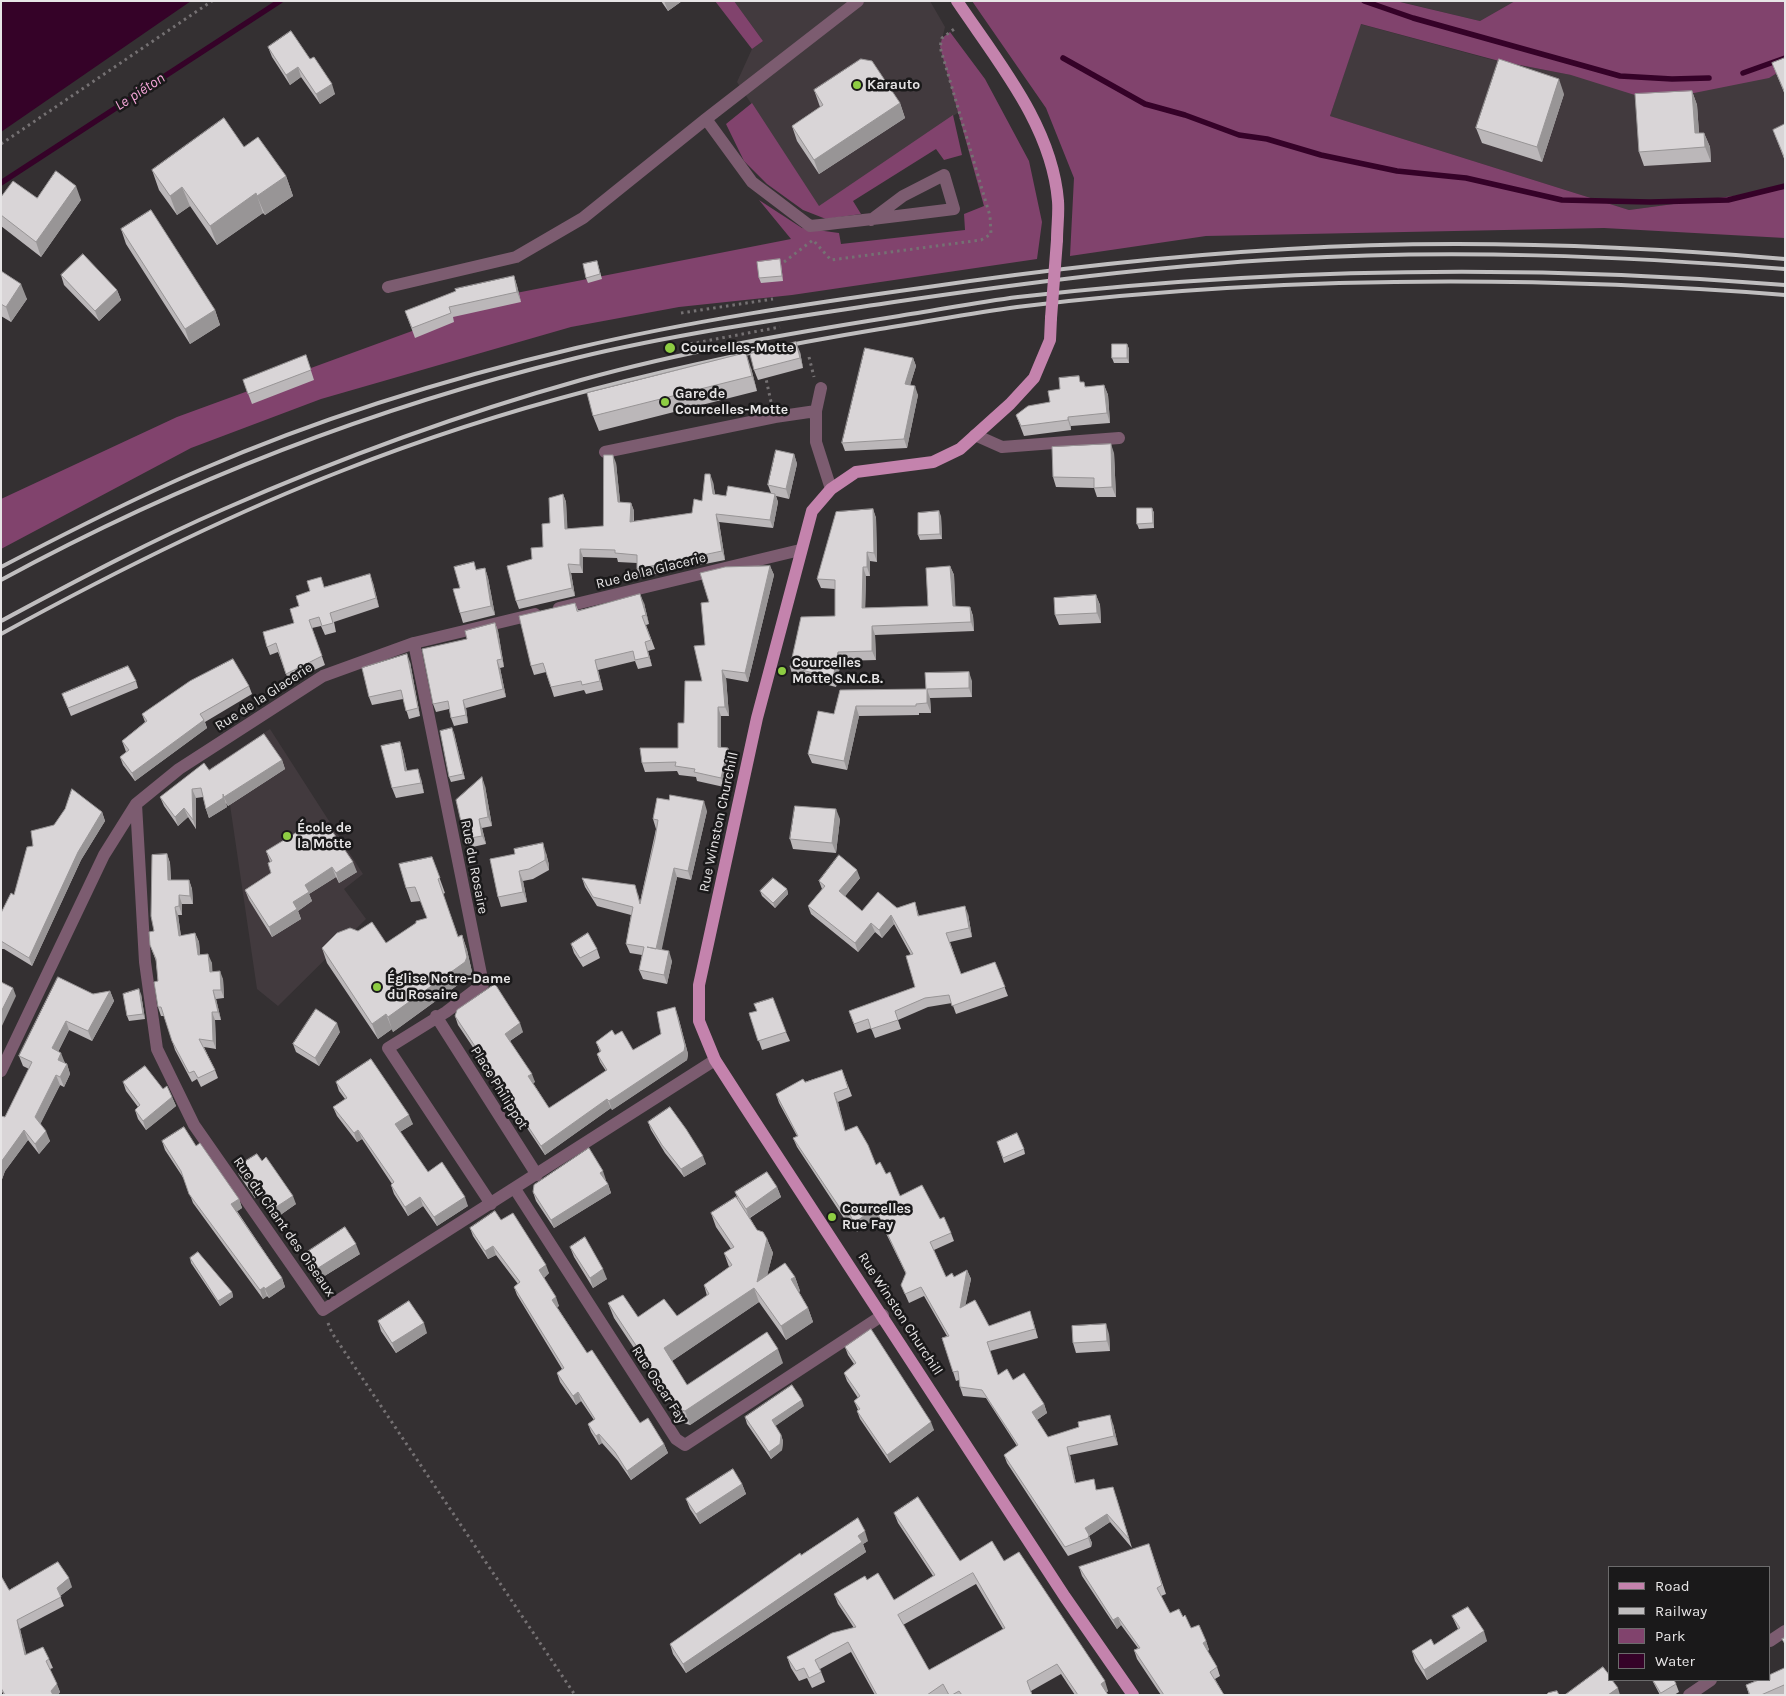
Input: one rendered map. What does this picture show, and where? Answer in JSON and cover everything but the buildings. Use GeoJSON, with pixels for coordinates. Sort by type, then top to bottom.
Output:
{"type":"FeatureCollection","features":[{"type":"Feature","properties":{"kind":"main road","name":"Rue Winston Churchill"},"geometry":{"type":"LineString","coordinates":[[957,1],[1034,121],[1049,158],[1058,201],[1050,340],[1034,378],[1010,404],[960,449],[933,462],[856,472],[830,489],[812,511],[800,550],[792,590],[757,718],[699,985],[699,1021],[715,1060],[1065,1596],[1133,1695]]}},
{"type":"Feature","properties":{"kind":"street"},"geometry":{"type":"LineString","coordinates":[[388,288],[516,257],[584,218],[706,119],[858,1]]}},
{"type":"Feature","properties":{"kind":"street"},"geometry":{"type":"LineString","coordinates":[[706,119],[752,182],[810,226],[871,220],[954,209],[944,175],[903,196],[871,220]]}},
{"type":"Feature","properties":{"kind":"street"},"geometry":{"type":"LineString","coordinates":[[818,385],[816,442],[830,489]]}},
{"type":"Feature","properties":{"kind":"street"},"geometry":{"type":"LineString","coordinates":[[605,452],[816,411]]}},
{"type":"Feature","properties":{"kind":"street"},"geometry":{"type":"LineString","coordinates":[[975,436],[1002,447],[1119,438]]}},
{"type":"Feature","properties":{"kind":"street","name":"Rue de la Glacerie"},"geometry":{"type":"LineString","coordinates":[[1,1071],[104,855],[136,804],[179,769],[323,676],[414,643],[800,550]]}},
{"type":"Feature","properties":{"kind":"street","name":"Rue du Rosaire"},"geometry":{"type":"LineString","coordinates":[[414,643],[482,984],[388,1048],[491,1204]]}},
{"type":"Feature","properties":{"kind":"street","name":"Rue du Chant des Oiseaux"},"geometry":{"type":"LineString","coordinates":[[136,804],[145,962],[157,1049],[194,1125],[323,1310],[715,1060]]}},
{"type":"Feature","properties":{"kind":"street","name":"Place Philippot"},"geometry":{"type":"LineString","coordinates":[[436,1016],[537,1175]]}},
{"type":"Feature","properties":{"kind":"street","name":"Rue Oscar Fay"},"geometry":{"type":"LineString","coordinates":[[515,1189],[676,1439],[685,1445],[883,1315]]}},
{"type":"Feature","properties":{"kind":"street"},"geometry":{"type":"LineString","coordinates":[[1771,1639],[1785,1631]]}},
{"type":"Feature","properties":{"kind":"street"},"geometry":{"type":"LineString","coordinates":[[1689,1695],[1710,1681]]}},
{"type":"Feature","properties":{"kind":"path"},"geometry":{"type":"LineString","coordinates":[[1,144],[212,1]]}},
{"type":"Feature","properties":{"kind":"path"},"geometry":{"type":"LineString","coordinates":[[784,262],[813,240]]}},
{"type":"Feature","properties":{"kind":"path"},"geometry":{"type":"LineString","coordinates":[[681,313],[773,299]]}},
{"type":"Feature","properties":{"kind":"path"},"geometry":{"type":"LineString","coordinates":[[684,345],[780,327]]}},
{"type":"Feature","properties":{"kind":"path"},"geometry":{"type":"LineString","coordinates":[[809,357],[818,385]]}},
{"type":"Feature","properties":{"kind":"path"},"geometry":{"type":"LineString","coordinates":[[764,368],[775,418]]}},
{"type":"Feature","properties":{"kind":"path"},"geometry":{"type":"LineString","coordinates":[[323,1310],[332,1332],[575,1695]]}},
{"type":"Feature","properties":{"kind":"shaded area"},"geometry":{"type":"Polygon","coordinates":[[[734,1],[930,1],[945,27],[940,47],[959,112],[819,207],[737,82],[752,49],[763,41],[734,1]]]}},
{"type":"Feature","properties":{"kind":"shaded area"},"geometry":{"type":"Polygon","coordinates":[[[1397,1],[1515,1],[1480,21],[1397,1]]]}},
{"type":"Feature","properties":{"kind":"shaded area"},"geometry":{"type":"Polygon","coordinates":[[[1360,24],[1493,60],[1571,75],[1785,68],[1785,189],[1629,210],[1330,116],[1360,24]]]}},
{"type":"Feature","properties":{"kind":"shaded area","name":"École de la Motte"},"geometry":{"type":"Polygon","coordinates":[[[270,729],[363,874],[344,889],[366,919],[278,1006],[257,989],[229,798],[207,770],[270,729]]]}},
{"type":"Feature","properties":{"kind":"green space"},"geometry":{"type":"Polygon","coordinates":[[[715,1],[734,1],[763,41],[752,49],[715,1]]]}},
{"type":"Feature","properties":{"kind":"green space"},"geometry":{"type":"Polygon","coordinates":[[[972,1],[1396,1],[1480,21],[1515,1],[1785,1],[1785,68],[1769,78],[1654,101],[1571,75],[1499,61],[1361,24],[1330,116],[1629,210],[1785,189],[1785,238],[1604,228],[1206,236],[1070,256],[1074,178],[1046,108],[972,1]]]}},
{"type":"Feature","properties":{"kind":"green space"},"geometry":{"type":"Polygon","coordinates":[[[950,32],[985,79],[1029,161],[1042,222],[1037,259],[792,295],[679,307],[571,327],[321,399],[191,448],[1,549],[1,499],[177,417],[516,293],[791,239],[759,200],[802,228],[839,233],[841,244],[965,230],[964,214],[984,206],[940,47],[942,38],[950,32]]]}},
{"type":"Feature","properties":{"kind":"green space"},"geometry":{"type":"Polygon","coordinates":[[[752,103],[819,206],[953,115],[962,155],[944,160],[936,149],[853,201],[861,214],[826,219],[803,210],[767,184],[744,161],[726,124],[752,103]]]}},
{"type":"Feature","properties":{"kind":"water"},"geometry":{"type":"Polygon","coordinates":[[[1,1],[191,1],[1,132],[1,1]]]}},
{"type":"Feature","properties":{"kind":"waterway","name":"Le piéton"},"geometry":{"type":"LineString","coordinates":[[1,183],[280,1]]}},
{"type":"Feature","properties":{"kind":"waterway"},"geometry":{"type":"LineString","coordinates":[[1364,1],[1413,18],[1620,76],[1672,79],[1709,78]]}},
{"type":"Feature","properties":{"kind":"waterway"},"geometry":{"type":"LineString","coordinates":[[1063,58],[1145,104],[1185,115],[1239,135],[1267,139],[1321,155],[1397,171],[1466,178],[1562,200],[1650,202],[1728,200],[1785,186]]}},
{"type":"Feature","properties":{"kind":"waterway"},"geometry":{"type":"LineString","coordinates":[[1743,73],[1785,58]]}},
{"type":"Feature","properties":{"kind":"railway"},"geometry":{"type":"LineString","coordinates":[[1,567],[175,481],[245,451],[338,416],[481,372],[576,348],[662,329],[748,314],[967,281],[1058,270],[1150,260],[1288,249],[1412,244],[1536,245],[1661,250],[1785,259]]}},
{"type":"Feature","properties":{"kind":"railway"},"geometry":{"type":"LineString","coordinates":[[1,580],[139,510],[210,479],[281,450],[427,399],[615,349],[774,320],[1041,282],[1188,266],[1287,259],[1349,256],[1536,255],[1599,257],[1785,269]]}},
{"type":"Feature","properties":{"kind":"railway"},"geometry":{"type":"LineString","coordinates":[[1,621],[167,535],[268,490],[401,438],[490,407],[581,380],[660,360],[739,344],[1003,299],[1113,287],[1209,280],[1401,272],[1497,272],[1689,278],[1785,285]]}},
{"type":"Feature","properties":{"kind":"railway"},"geometry":{"type":"LineString","coordinates":[[1,634],[127,567],[212,526],[344,470],[409,446],[541,403],[608,385],[743,354],[811,341],[1017,307],[1209,289],[1305,284],[1401,282],[1593,284],[1785,295]]}},
{"type":"Feature","properties":{"kind":"place","name":"Karauto"},"geometry":{"type":"Point","coordinates":[857,85]}},
{"type":"Feature","properties":{"kind":"place","name":"Courcelles-Motte"},"geometry":{"type":"Point","coordinates":[670,348]}},
{"type":"Feature","properties":{"kind":"place","name":"Gare de Courcelles-Motte"},"geometry":{"type":"Point","coordinates":[665,402]}},
{"type":"Feature","properties":{"kind":"place","name":"Courcelles Motte S.N.C.B."},"geometry":{"type":"Point","coordinates":[782,671]}},
{"type":"Feature","properties":{"kind":"place","name":"École de la Motte"},"geometry":{"type":"Point","coordinates":[287,836]}},
{"type":"Feature","properties":{"kind":"place","name":"Église Notre-Dame du Rosaire"},"geometry":{"type":"Point","coordinates":[377,987]}},
{"type":"Feature","properties":{"kind":"place","name":"Courcelles Rue Fay"},"geometry":{"type":"Point","coordinates":[832,1217]}}]}
